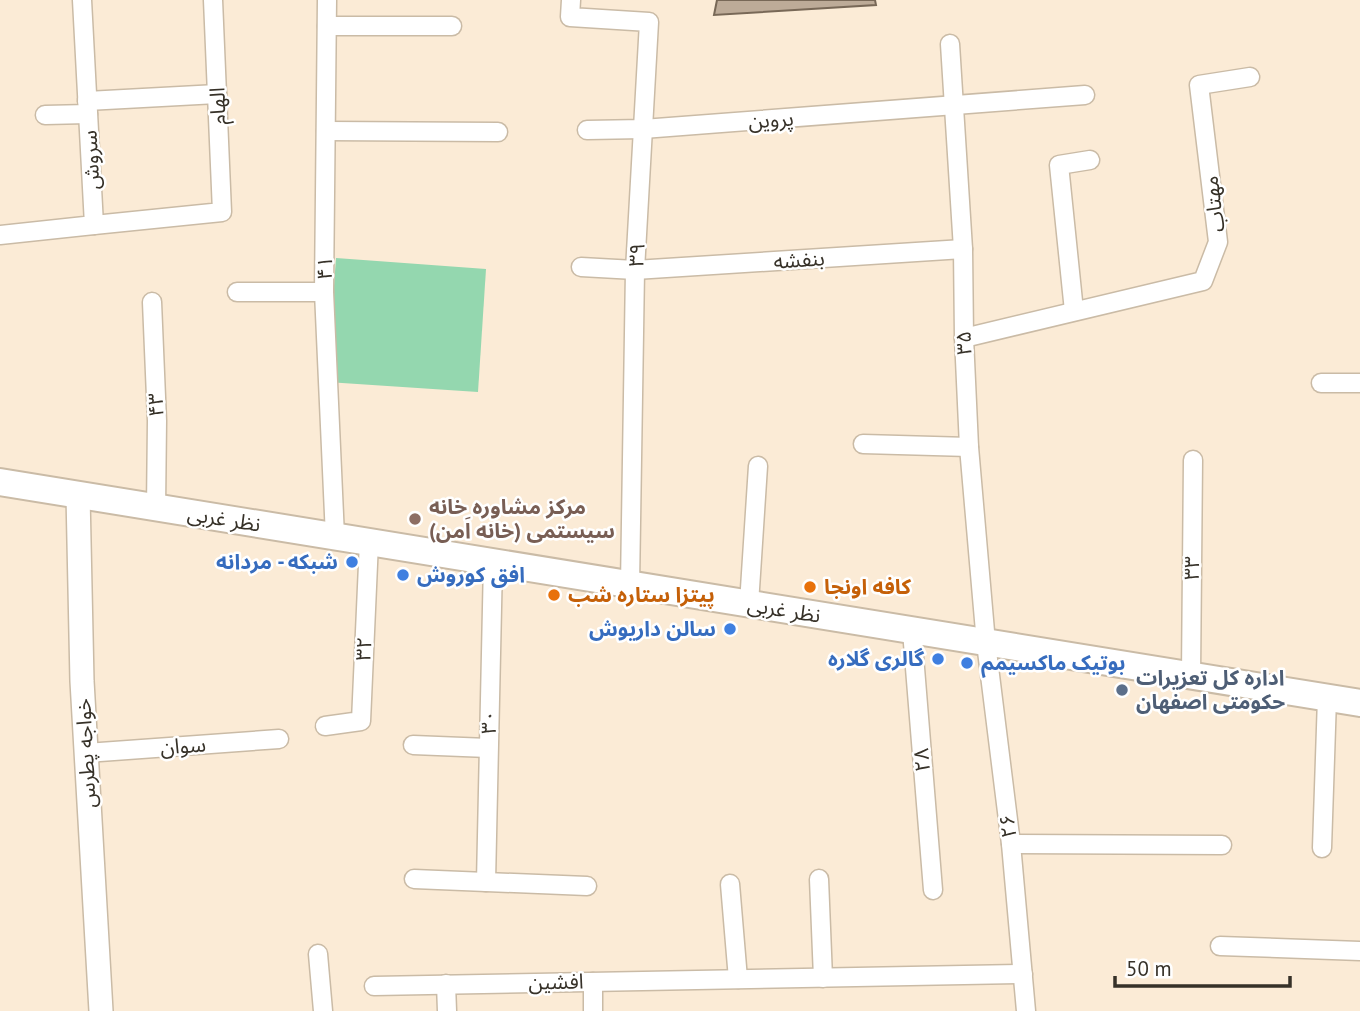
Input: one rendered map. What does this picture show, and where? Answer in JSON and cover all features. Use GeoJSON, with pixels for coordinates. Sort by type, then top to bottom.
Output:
{"type":"FeatureCollection","features":[{"type":"Feature","properties":{"kind":"main road","name":"نظر غربی"},"geometry":{"type":"LineString","coordinates":[[0,482],[1360,703]]}},
{"type":"Feature","properties":{"kind":"street","name":"سروش"},"geometry":{"type":"LineString","coordinates":[[82,0],[94,225]]}},
{"type":"Feature","properties":{"kind":"street","name":"الهام"},"geometry":{"type":"LineString","coordinates":[[94,225],[222,212],[213,0]]}},
{"type":"Feature","properties":{"kind":"street","name":"۴۱"},"geometry":{"type":"LineString","coordinates":[[327,0],[324,292],[335,537]]}},
{"type":"Feature","properties":{"kind":"street","name":"۳۹"},"geometry":{"type":"LineString","coordinates":[[571,0],[570,17],[649,22],[635,270],[631,584]]}},
{"type":"Feature","properties":{"kind":"street"},"geometry":{"type":"LineString","coordinates":[[327,26],[452,26]]}},
{"type":"Feature","properties":{"kind":"street","name":"۳۵"},"geometry":{"type":"LineString","coordinates":[[950,44],[963,250],[964,338],[970,447],[986,643]]}},
{"type":"Feature","properties":{"kind":"street","name":"مهتاب"},"geometry":{"type":"LineString","coordinates":[[964,338],[1203,281],[1219,242],[1199,85],[1250,77]]}},
{"type":"Feature","properties":{"kind":"street"},"geometry":{"type":"LineString","coordinates":[[45,115],[88,107],[217,94]]}},
{"type":"Feature","properties":{"kind":"street","name":"پروین"},"geometry":{"type":"LineString","coordinates":[[587,130],[643,129],[1085,95]]}},
{"type":"Feature","properties":{"kind":"street"},"geometry":{"type":"LineString","coordinates":[[326,131],[498,132]]}},
{"type":"Feature","properties":{"kind":"street"},"geometry":{"type":"LineString","coordinates":[[1073,312],[1059,165],[1090,160]]}},
{"type":"Feature","properties":{"kind":"street"},"geometry":{"type":"LineString","coordinates":[[0,235],[94,225]]}},
{"type":"Feature","properties":{"kind":"street","name":"بنفشه"},"geometry":{"type":"LineString","coordinates":[[581,267],[635,270],[963,250]]}},
{"type":"Feature","properties":{"kind":"street"},"geometry":{"type":"LineString","coordinates":[[237,292],[324,292]]}},
{"type":"Feature","properties":{"kind":"street","name":"۴۳"},"geometry":{"type":"LineString","coordinates":[[152,302],[157,421],[156,508]]}},
{"type":"Feature","properties":{"kind":"street"},"geometry":{"type":"LineString","coordinates":[[1321,383],[1360,383]]}},
{"type":"Feature","properties":{"kind":"street"},"geometry":{"type":"LineString","coordinates":[[863,444],[970,447]]}},
{"type":"Feature","properties":{"kind":"street","name":"۳۳"},"geometry":{"type":"LineString","coordinates":[[1191,676],[1193,460]]}},
{"type":"Feature","properties":{"kind":"street"},"geometry":{"type":"LineString","coordinates":[[749,604],[758,466]]}},
{"type":"Feature","properties":{"kind":"street","name":"خواجه پطرس"},"geometry":{"type":"LineString","coordinates":[[78,495],[82,681],[102,1011]]}},
{"type":"Feature","properties":{"kind":"street","name":"۳۲"},"geometry":{"type":"LineString","coordinates":[[325,726],[361,721],[369,542]]}},
{"type":"Feature","properties":{"kind":"street","name":"۳۰"},"geometry":{"type":"LineString","coordinates":[[486,882],[493,562]]}},
{"type":"Feature","properties":{"kind":"street","name":"۲۸"},"geometry":{"type":"LineString","coordinates":[[912,631],[933,890]]}},
{"type":"Feature","properties":{"kind":"street","name":"۲۶"},"geometry":{"type":"LineString","coordinates":[[986,643],[1011,844],[1026,1011]]}},
{"type":"Feature","properties":{"kind":"street"},"geometry":{"type":"LineString","coordinates":[[1322,848],[1327,698]]}},
{"type":"Feature","properties":{"kind":"street","name":"سوان"},"geometry":{"type":"LineString","coordinates":[[86,754],[279,739]]}},
{"type":"Feature","properties":{"kind":"street"},"geometry":{"type":"LineString","coordinates":[[413,745],[488,748]]}},
{"type":"Feature","properties":{"kind":"street"},"geometry":{"type":"LineString","coordinates":[[1011,844],[1222,845]]}},
{"type":"Feature","properties":{"kind":"street"},"geometry":{"type":"LineString","coordinates":[[414,879],[587,886]]}},
{"type":"Feature","properties":{"kind":"street"},"geometry":{"type":"LineString","coordinates":[[819,879],[823,978]]}},
{"type":"Feature","properties":{"kind":"street"},"geometry":{"type":"LineString","coordinates":[[730,884],[738,979]]}},
{"type":"Feature","properties":{"kind":"street"},"geometry":{"type":"LineString","coordinates":[[1220,946],[1360,951]]}},
{"type":"Feature","properties":{"kind":"street"},"geometry":{"type":"LineString","coordinates":[[318,954],[323,1011]]}},
{"type":"Feature","properties":{"kind":"street","name":"افشین"},"geometry":{"type":"LineString","coordinates":[[374,986],[1023,975]]}},
{"type":"Feature","properties":{"kind":"street"},"geometry":{"type":"LineString","coordinates":[[593,982],[593,1011]]}},
{"type":"Feature","properties":{"kind":"street"},"geometry":{"type":"LineString","coordinates":[[446,984],[447,1011]]}},
{"type":"Feature","properties":{"kind":"green space"},"geometry":{"type":"Polygon","coordinates":[[[336,258],[486,269],[478,392],[327,382],[336,258]]]}},
{"type":"Feature","properties":{"kind":"building"},"geometry":{"type":"Polygon","coordinates":[[[717,0],[875,0],[876,5],[714,15],[717,0]]]}},
{"type":"Feature","properties":{"kind":"place","name":"مرکز مشاوره خانه سیستمی (خانه اَمن)"},"geometry":{"type":"Point","coordinates":[415,519]}},
{"type":"Feature","properties":{"kind":"place","name":"شبکه - مردانه"},"geometry":{"type":"Point","coordinates":[352,562]}},
{"type":"Feature","properties":{"kind":"place","name":"افق کوروش"},"geometry":{"type":"Point","coordinates":[403,575]}},
{"type":"Feature","properties":{"kind":"place","name":"کافه اونجا"},"geometry":{"type":"Point","coordinates":[810,587]}},
{"type":"Feature","properties":{"kind":"place","name":"پیتزا ستاره شب"},"geometry":{"type":"Point","coordinates":[554,595]}},
{"type":"Feature","properties":{"kind":"place","name":"سالن داریوش"},"geometry":{"type":"Point","coordinates":[730,629]}},
{"type":"Feature","properties":{"kind":"place","name":"گالری گلاره"},"geometry":{"type":"Point","coordinates":[938,659]}},
{"type":"Feature","properties":{"kind":"place","name":"بوتیک ماکسیمم"},"geometry":{"type":"Point","coordinates":[967,663]}},
{"type":"Feature","properties":{"kind":"place","name":"اداره کل تعزیرات حکومتی اصفهان"},"geometry":{"type":"Point","coordinates":[1122,690]}}]}
